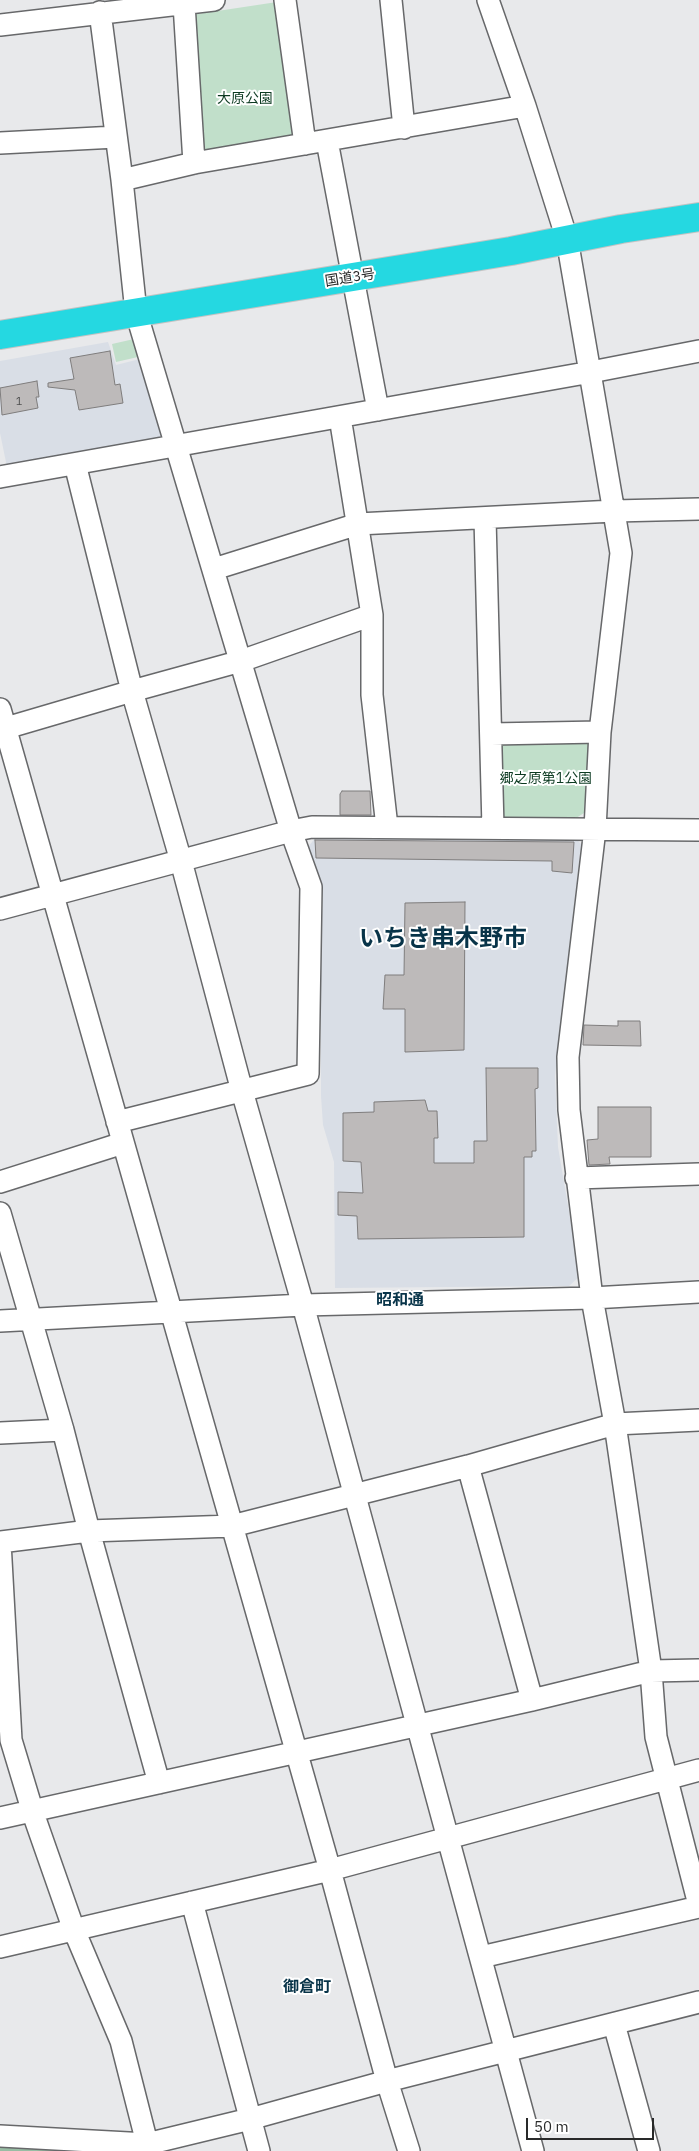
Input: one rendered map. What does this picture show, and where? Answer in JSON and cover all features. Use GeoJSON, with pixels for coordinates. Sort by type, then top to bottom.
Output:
{"type":"FeatureCollection","features":[{"type":"Feature","properties":{"kind":"highway","name":"国道3号"},"geometry":{"type":"LineString","coordinates":[[0,335],[352,278],[699,217]]}},
{"type":"Feature","properties":{"kind":"street"},"geometry":{"type":"LineString","coordinates":[[0,25],[214,0]]}},
{"type":"Feature","properties":{"kind":"street"},"geometry":{"type":"LineString","coordinates":[[285,0],[305,144]]}},
{"type":"Feature","properties":{"kind":"street"},"geometry":{"type":"LineString","coordinates":[[391,0],[404,128]]}},
{"type":"Feature","properties":{"kind":"street"},"geometry":{"type":"LineString","coordinates":[[481,1957],[699,1906],[656,1737],[651,1671],[615,1424],[592,1298],[569,1110],[568,1057],[595,830],[600,732],[621,552],[591,372],[566,239],[526,106],[488,0]]}},
{"type":"Feature","properties":{"kind":"street"},"geometry":{"type":"LineString","coordinates":[[184,4],[194,163]]}},
{"type":"Feature","properties":{"kind":"street"},"geometry":{"type":"LineString","coordinates":[[100,12],[122,180],[136,312],[290,831],[311,887],[308,1074],[117,1122]]}},
{"type":"Feature","properties":{"kind":"street"},"geometry":{"type":"LineString","coordinates":[[122,180],[194,163],[526,106]]}},
{"type":"Feature","properties":{"kind":"street"},"geometry":{"type":"LineString","coordinates":[[0,143],[116,136]]}},
{"type":"Feature","properties":{"kind":"street"},"geometry":{"type":"LineString","coordinates":[[327,141],[378,410]]}},
{"type":"Feature","properties":{"kind":"street"},"geometry":{"type":"LineString","coordinates":[[0,477],[591,372],[699,351]]}},
{"type":"Feature","properties":{"kind":"street"},"geometry":{"type":"LineString","coordinates":[[340,417],[372,615],[372,695],[386,827]]}},
{"type":"Feature","properties":{"kind":"street"},"geometry":{"type":"LineString","coordinates":[[75,464],[132,691],[181,861],[242,1091],[303,1305],[533,2151]]}},
{"type":"Feature","properties":{"kind":"street"},"geometry":{"type":"LineString","coordinates":[[214,570],[358,524],[614,511],[699,509]]}},
{"type":"Feature","properties":{"kind":"street"},"geometry":{"type":"LineString","coordinates":[[485,518],[493,828]]}},
{"type":"Feature","properties":{"kind":"street"},"geometry":{"type":"LineString","coordinates":[[372,615],[241,661],[132,691],[3,719],[51,894],[330,1870],[387,2081],[409,2151]]}},
{"type":"Feature","properties":{"kind":"street"},"geometry":{"type":"LineString","coordinates":[[491,734],[600,732]]}},
{"type":"Feature","properties":{"kind":"street"},"geometry":{"type":"LineString","coordinates":[[0,909],[290,831],[312,827],[699,830]]}},
{"type":"Feature","properties":{"kind":"street"},"geometry":{"type":"LineString","coordinates":[[0,1182],[123,1143]]}},
{"type":"Feature","properties":{"kind":"street"},"geometry":{"type":"LineString","coordinates":[[576,1178],[699,1174]]}},
{"type":"Feature","properties":{"kind":"street"},"geometry":{"type":"LineString","coordinates":[[0,1214],[63,1430],[88,1531],[159,1783]]}},
{"type":"Feature","properties":{"kind":"street"},"geometry":{"type":"LineString","coordinates":[[0,1321],[303,1305],[592,1298],[699,1292]]}},
{"type":"Feature","properties":{"kind":"street"},"geometry":{"type":"LineString","coordinates":[[148,2147],[121,2041],[74,1930],[11,1740],[0,1542],[88,1531],[232,1526],[468,1466],[615,1424],[699,1420]]}},
{"type":"Feature","properties":{"kind":"street"},"geometry":{"type":"LineString","coordinates":[[0,1433],[63,1430]]}},
{"type":"Feature","properties":{"kind":"street"},"geometry":{"type":"LineString","coordinates":[[468,1466],[532,1700]]}},
{"type":"Feature","properties":{"kind":"street"},"geometry":{"type":"LineString","coordinates":[[0,1818],[532,1700],[651,1671],[699,1670]]}},
{"type":"Feature","properties":{"kind":"street"},"geometry":{"type":"LineString","coordinates":[[0,1947],[330,1870],[699,1770]]}},
{"type":"Feature","properties":{"kind":"street"},"geometry":{"type":"LineString","coordinates":[[192,1902],[259,2151]]}},
{"type":"Feature","properties":{"kind":"street"},"geometry":{"type":"LineString","coordinates":[[0,2136],[148,2147],[387,2081],[699,2002]]}},
{"type":"Feature","properties":{"kind":"street"},"geometry":{"type":"LineString","coordinates":[[614,2024],[649,2151]]}},
{"type":"Feature","properties":{"kind":"shaded area"},"geometry":{"type":"Polygon","coordinates":[[[108,342],[116,365],[140,359],[163,433],[158,443],[7,467],[0,433],[0,361],[108,342]]]}},
{"type":"Feature","properties":{"kind":"shaded area"},"geometry":{"type":"Polygon","coordinates":[[[316,837],[577,840],[581,844],[555,1076],[558,1147],[580,1276],[569,1286],[335,1288],[334,1162],[323,1125],[321,1096],[321,888],[308,847],[316,837]]]}},
{"type":"Feature","properties":{"kind":"green space","name":"大原公園"},"geometry":{"type":"Polygon","coordinates":[[[277,2],[298,138],[204,156],[191,15],[277,2]]]}},
{"type":"Feature","properties":{"kind":"green space"},"geometry":{"type":"Polygon","coordinates":[[[134,339],[138,357],[116,362],[112,344],[134,339]]]}},
{"type":"Feature","properties":{"kind":"green space","name":"郷之原第1公園"},"geometry":{"type":"Polygon","coordinates":[[[504,740],[591,742],[584,813],[573,820],[505,819],[499,813],[498,747],[504,740]]]}},
{"type":"Feature","properties":{"kind":"green space"},"geometry":{"type":"Polygon","coordinates":[[[40,2145],[78,2151],[0,2151],[0,2147],[40,2145]]]}},
{"type":"Feature","properties":{"kind":"building"},"geometry":{"type":"Polygon","coordinates":[[[110,351],[115,385],[120,384],[123,403],[79,410],[75,390],[48,387],[48,383],[74,379],[70,358],[110,351]]]}},
{"type":"Feature","properties":{"kind":"building"},"geometry":{"type":"Polygon","coordinates":[[[37,381],[39,397],[36,397],[38,408],[2,415],[0,388],[37,381]]]}},
{"type":"Feature","properties":{"kind":"building"},"geometry":{"type":"Polygon","coordinates":[[[342,791],[370,791],[371,815],[340,815],[340,794],[342,791]]]}},
{"type":"Feature","properties":{"kind":"building"},"geometry":{"type":"Polygon","coordinates":[[[315,840],[574,842],[572,873],[552,871],[552,861],[316,858],[315,840]]]}},
{"type":"Feature","properties":{"kind":"building"},"geometry":{"type":"Polygon","coordinates":[[[465,902],[464,1050],[405,1052],[405,1009],[383,1009],[385,975],[404,975],[405,903],[465,902]]]}},
{"type":"Feature","properties":{"kind":"building"},"geometry":{"type":"Polygon","coordinates":[[[618,1021],[640,1021],[641,1046],[583,1045],[584,1025],[618,1026],[618,1021]]]}},
{"type":"Feature","properties":{"kind":"building"},"geometry":{"type":"Polygon","coordinates":[[[486,1068],[538,1068],[538,1088],[535,1089],[536,1151],[532,1151],[532,1157],[524,1157],[524,1237],[358,1239],[357,1216],[338,1215],[338,1192],[363,1193],[361,1162],[343,1161],[343,1113],[374,1112],[374,1102],[425,1100],[428,1111],[437,1111],[438,1138],[434,1138],[434,1163],[474,1163],[474,1141],[487,1141],[486,1068]]]}},
{"type":"Feature","properties":{"kind":"building"},"geometry":{"type":"Polygon","coordinates":[[[598,1107],[651,1107],[651,1157],[609,1157],[610,1164],[589,1165],[587,1140],[598,1139],[598,1107]]]}},
{"type":"Feature","properties":{"kind":"district","name":"いちき串木野市"},"geometry":{"type":"Point","coordinates":[443,939]}},
{"type":"Feature","properties":{"kind":"district","name":"昭和通"},"geometry":{"type":"Point","coordinates":[400,1300]}},
{"type":"Feature","properties":{"kind":"district","name":"御倉町"},"geometry":{"type":"Point","coordinates":[307,1987]}}]}
